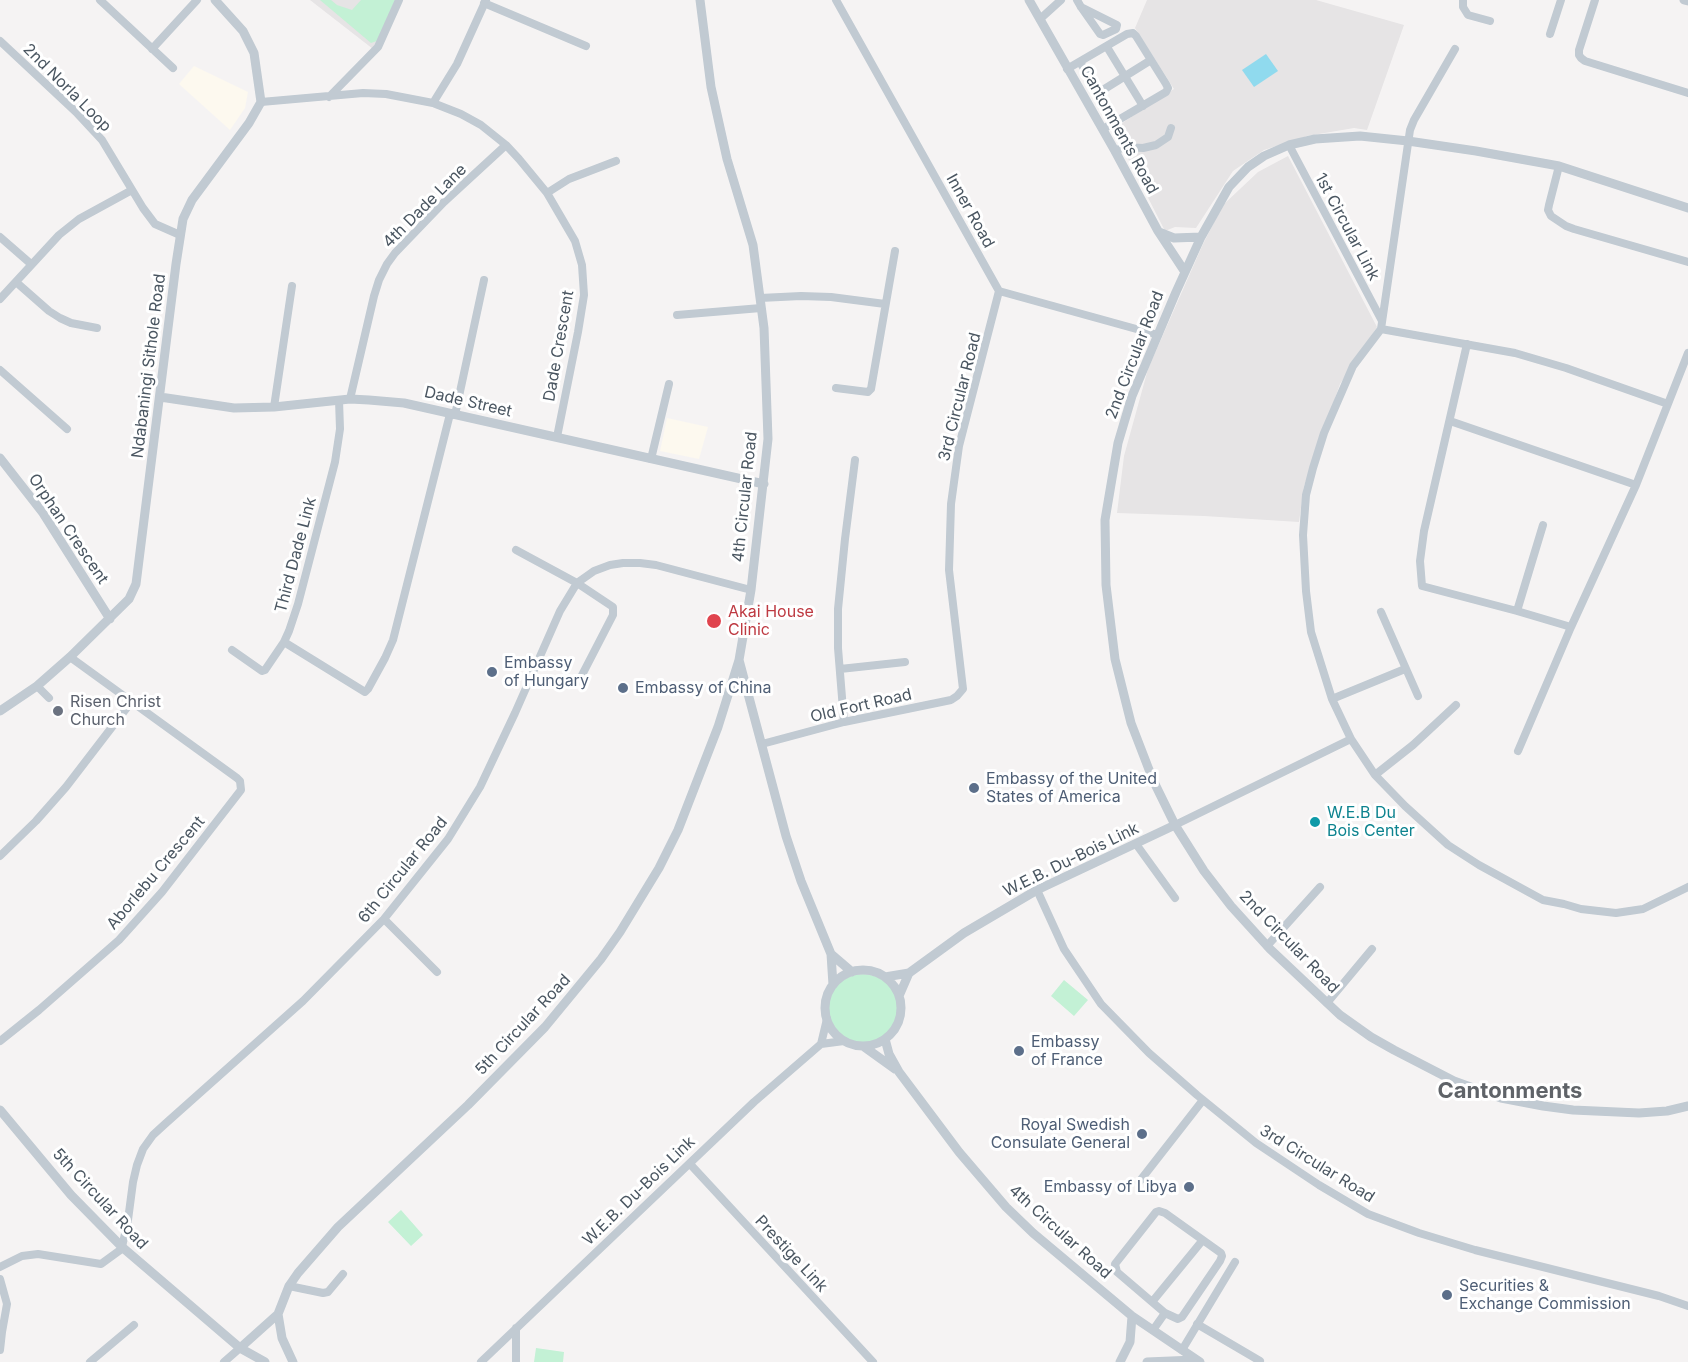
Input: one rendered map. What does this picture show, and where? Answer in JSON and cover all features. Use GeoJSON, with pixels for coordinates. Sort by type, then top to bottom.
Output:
{"type":"FeatureCollection","features":[{"type":"Feature","properties":{"kind":"street"},"geometry":{"type":"LineString","coordinates":[[100,0],[173,68]]}},
{"type":"Feature","properties":{"kind":"street"},"geometry":{"type":"LineString","coordinates":[[152,49],[197,0]]}},
{"type":"Feature","properties":{"kind":"street"},"geometry":{"type":"LineString","coordinates":[[215,0],[243,31],[254,53],[261,102]]}},
{"type":"Feature","properties":{"kind":"street"},"geometry":{"type":"LineString","coordinates":[[329,97],[378,46],[399,0]]}},
{"type":"Feature","properties":{"kind":"street","name":"4th Circular Road"},"geometry":{"type":"LineString","coordinates":[[700,0],[711,87],[727,159],[753,245],[765,339],[768,439],[751,590],[739,660],[786,836],[831,954],[833,985]]}},
{"type":"Feature","properties":{"kind":"street","name":"Inner Road"},"geometry":{"type":"LineString","coordinates":[[836,0],[999,291]]}},
{"type":"Feature","properties":{"kind":"street","name":"Cantonments Road"},"geometry":{"type":"LineString","coordinates":[[1029,0],[1158,231],[1185,272]]}},
{"type":"Feature","properties":{"kind":"street"},"geometry":{"type":"LineString","coordinates":[[1040,19],[1061,0]]}},
{"type":"Feature","properties":{"kind":"street"},"geometry":{"type":"LineString","coordinates":[[1463,0],[1468,15],[1490,21]]}},
{"type":"Feature","properties":{"kind":"street"},"geometry":{"type":"LineString","coordinates":[[1550,34],[1561,0]]}},
{"type":"Feature","properties":{"kind":"street"},"geometry":{"type":"LineString","coordinates":[[1595,0],[1579,50],[1581,58],[1688,93]]}},
{"type":"Feature","properties":{"kind":"street"},"geometry":{"type":"LineString","coordinates":[[433,103],[457,64],[485,2],[586,46]]}},
{"type":"Feature","properties":{"kind":"street"},"geometry":{"type":"LineString","coordinates":[[1079,3],[1117,25],[1116,29],[1103,35],[1100,34],[1079,3]]}},
{"type":"Feature","properties":{"kind":"street"},"geometry":{"type":"LineString","coordinates":[[1067,69],[1127,34],[1133,33],[1168,88],[1166,92],[1103,129]]}},
{"type":"Feature","properties":{"kind":"street","name":"2nd Norla Loop"},"geometry":{"type":"LineString","coordinates":[[0,41],[76,112],[102,140],[155,224],[180,235]]}},
{"type":"Feature","properties":{"kind":"street"},"geometry":{"type":"LineString","coordinates":[[1107,47],[1143,106]]}},
{"type":"Feature","properties":{"kind":"street"},"geometry":{"type":"LineString","coordinates":[[1455,49],[1413,120],[1381,326],[1353,366],[1324,433],[1312,468],[1306,495],[1303,535],[1311,632],[1332,699],[1351,739],[1375,775],[1448,845],[1543,900],[1581,909],[1616,913],[1643,909],[1688,887]]}},
{"type":"Feature","properties":{"kind":"street"},"geometry":{"type":"LineString","coordinates":[[1098,93],[1151,60]]}},
{"type":"Feature","properties":{"kind":"street"},"geometry":{"type":"LineString","coordinates":[[1080,62],[1115,122]]}},
{"type":"Feature","properties":{"kind":"street","name":"Dade Crescent"},"geometry":{"type":"LineString","coordinates":[[261,102],[363,93],[386,94],[433,103],[461,114],[481,125],[506,145],[547,193],[575,241],[582,265],[584,295],[556,437]]}},
{"type":"Feature","properties":{"kind":"street","name":"Ndabaningi Sithole Road"},"geometry":{"type":"LineString","coordinates":[[0,711],[37,686],[70,657],[129,599],[136,584],[183,219],[192,200],[249,123],[261,102]]}},
{"type":"Feature","properties":{"kind":"street"},"geometry":{"type":"LineString","coordinates":[[1115,151],[1124,147],[1143,148],[1156,145],[1168,137],[1171,128]]}},
{"type":"Feature","properties":{"kind":"street","name":"2nd Circular Road"},"geometry":{"type":"LineString","coordinates":[[1688,208],[1559,166],[1408,141],[1360,136],[1316,139],[1288,145],[1264,156],[1248,167],[1229,187],[1201,237],[1185,272],[1132,396],[1118,443],[1105,520],[1106,585],[1115,659],[1131,723],[1153,780],[1175,825],[1204,871],[1231,906],[1267,946],[1340,1015],[1371,1037],[1454,1081],[1501,1098],[1543,1106],[1598,1112],[1639,1113],[1667,1111],[1688,1106]]}},
{"type":"Feature","properties":{"kind":"street","name":"4th Dade Lane"},"geometry":{"type":"LineString","coordinates":[[350,399],[374,296],[387,264],[444,202],[506,145]]}},
{"type":"Feature","properties":{"kind":"street","name":"1st Circular Link"},"geometry":{"type":"LineString","coordinates":[[1288,145],[1381,326]]}},
{"type":"Feature","properties":{"kind":"street"},"geometry":{"type":"LineString","coordinates":[[547,193],[569,179],[616,161]]}},
{"type":"Feature","properties":{"kind":"street"},"geometry":{"type":"LineString","coordinates":[[1559,166],[1548,210],[1551,216],[1574,229],[1688,262]]}},
{"type":"Feature","properties":{"kind":"street"},"geometry":{"type":"LineString","coordinates":[[0,299],[59,235],[79,219],[132,190]]}},
{"type":"Feature","properties":{"kind":"street"},"geometry":{"type":"LineString","coordinates":[[1158,231],[1174,238],[1201,237]]}},
{"type":"Feature","properties":{"kind":"street"},"geometry":{"type":"LineString","coordinates":[[0,237],[31,264]]}},
{"type":"Feature","properties":{"kind":"street"},"geometry":{"type":"LineString","coordinates":[[836,388],[868,392],[872,388],[895,251]]}},
{"type":"Feature","properties":{"kind":"street"},"geometry":{"type":"LineString","coordinates":[[284,642],[365,692],[368,689],[393,640],[453,415],[484,280]]}},
{"type":"Feature","properties":{"kind":"street"},"geometry":{"type":"LineString","coordinates":[[16,282],[60,318],[71,323],[97,328]]}},
{"type":"Feature","properties":{"kind":"street"},"geometry":{"type":"LineString","coordinates":[[274,407],[292,286]]}},
{"type":"Feature","properties":{"kind":"street"},"geometry":{"type":"LineString","coordinates":[[999,291],[1158,335]]}},
{"type":"Feature","properties":{"kind":"street","name":"3rd Circular Road"},"geometry":{"type":"LineString","coordinates":[[963,689],[949,570],[951,504],[959,446],[999,291]]}},
{"type":"Feature","properties":{"kind":"street"},"geometry":{"type":"LineString","coordinates":[[677,315],[801,296],[831,297],[885,304]]}},
{"type":"Feature","properties":{"kind":"street"},"geometry":{"type":"LineString","coordinates":[[1381,326],[1515,353],[1566,368],[1668,404]]}},
{"type":"Feature","properties":{"kind":"street"},"geometry":{"type":"LineString","coordinates":[[1467,344],[1424,531],[1420,561],[1422,586],[1571,627]]}},
{"type":"Feature","properties":{"kind":"street"},"geometry":{"type":"LineString","coordinates":[[1518,751],[1571,627],[1636,485],[1688,353]]}},
{"type":"Feature","properties":{"kind":"street"},"geometry":{"type":"LineString","coordinates":[[0,370],[66,429]]}},
{"type":"Feature","properties":{"kind":"street"},"geometry":{"type":"LineString","coordinates":[[651,459],[669,384]]}},
{"type":"Feature","properties":{"kind":"street","name":"Dade Street"},"geometry":{"type":"LineString","coordinates":[[160,397],[234,408],[274,407],[350,399],[404,404],[764,484]]}},
{"type":"Feature","properties":{"kind":"street","name":"Third Dade Link"},"geometry":{"type":"LineString","coordinates":[[232,650],[262,671],[284,642],[298,604],[335,462],[340,429],[339,400]]}},
{"type":"Feature","properties":{"kind":"street"},"geometry":{"type":"LineString","coordinates":[[1450,421],[1636,485]]}},
{"type":"Feature","properties":{"kind":"street","name":"Orphan Crescent"},"geometry":{"type":"LineString","coordinates":[[0,458],[43,513],[110,619]]}},
{"type":"Feature","properties":{"kind":"street"},"geometry":{"type":"LineString","coordinates":[[844,722],[838,609],[844,539],[855,460]]}},
{"type":"Feature","properties":{"kind":"street"},"geometry":{"type":"LineString","coordinates":[[1517,611],[1543,525]]}},
{"type":"Feature","properties":{"kind":"street"},"geometry":{"type":"LineString","coordinates":[[516,549],[613,607],[613,615],[582,675]]}},
{"type":"Feature","properties":{"kind":"street","name":"6th Circular Road"},"geometry":{"type":"LineString","coordinates":[[122,1248],[137,1165],[143,1149],[153,1135],[303,1001],[384,919],[448,839],[480,787],[560,611],[578,584],[594,571],[610,565],[640,563],[751,590]]}},
{"type":"Feature","properties":{"kind":"street"},"geometry":{"type":"LineString","coordinates":[[1381,612],[1418,696]]}},
{"type":"Feature","properties":{"kind":"street"},"geometry":{"type":"LineString","coordinates":[[0,856],[36,821],[66,787],[132,701],[70,657]]}},
{"type":"Feature","properties":{"kind":"street","name":"5th Circular Road"},"geometry":{"type":"LineString","coordinates":[[240,1348],[278,1314],[289,1286],[338,1227],[445,1127],[545,1027],[601,959],[659,868],[678,830],[718,727],[739,660]]}},
{"type":"Feature","properties":{"kind":"street"},"geometry":{"type":"LineString","coordinates":[[840,669],[905,662]]}},
{"type":"Feature","properties":{"kind":"street"},"geometry":{"type":"LineString","coordinates":[[1332,699],[1405,669]]}},
{"type":"Feature","properties":{"kind":"street"},"geometry":{"type":"LineString","coordinates":[[37,686],[49,698]]}},
{"type":"Feature","properties":{"kind":"street","name":"Old Fort Road"},"geometry":{"type":"LineString","coordinates":[[762,744],[844,722],[951,700],[963,689]]}},
{"type":"Feature","properties":{"kind":"street","name":"Aborlebu Crescent"},"geometry":{"type":"LineString","coordinates":[[0,1041],[119,940],[162,892],[237,796],[241,785],[237,778],[132,701]]}},
{"type":"Feature","properties":{"kind":"street"},"geometry":{"type":"LineString","coordinates":[[1375,775],[1413,745],[1456,705]]}},
{"type":"Feature","properties":{"kind":"street","name":"W.E.B. Du-Bois Link"},"geometry":{"type":"LineString","coordinates":[[885,977],[909,973],[964,933],[1037,890],[1351,739]]}},
{"type":"Feature","properties":{"kind":"street"},"geometry":{"type":"LineString","coordinates":[[1136,844],[1175,898]]}},
{"type":"Feature","properties":{"kind":"street"},"geometry":{"type":"LineString","coordinates":[[1267,946],[1320,887]]}},
{"type":"Feature","properties":{"kind":"street","name":"3rd Circular Road"},"geometry":{"type":"LineString","coordinates":[[1037,890],[1064,949],[1101,1004],[1149,1053],[1203,1100],[1256,1143],[1320,1185],[1368,1214],[1419,1233],[1475,1250],[1650,1293],[1688,1306]]}},
{"type":"Feature","properties":{"kind":"street"},"geometry":{"type":"LineString","coordinates":[[384,919],[437,972]]}},
{"type":"Feature","properties":{"kind":"street"},"geometry":{"type":"LineString","coordinates":[[1327,1003],[1372,949]]}},
{"type":"Feature","properties":{"kind":"street","name":"4th Circular Road"},"geometry":{"type":"LineString","coordinates":[[831,954],[852,972]]}},
{"type":"Feature","properties":{"kind":"street"},"geometry":{"type":"LineString","coordinates":[[863,970],[885,977],[894,986],[901,1008],[899,1020],[893,1030],[885,1039],[874,1044],[853,1045],[844,1041],[833,1032],[827,1020],[825,1008],[827,996],[833,985],[841,977],[863,970]]}},
{"type":"Feature","properties":{"kind":"street"},"geometry":{"type":"LineString","coordinates":[[899,996],[909,973]]}},
{"type":"Feature","properties":{"kind":"street"},"geometry":{"type":"LineString","coordinates":[[827,1020],[821,1044],[844,1041]]}},
{"type":"Feature","properties":{"kind":"street","name":"4th Circular Road"},"geometry":{"type":"LineString","coordinates":[[885,1039],[889,1054],[899,1072],[959,1152],[1006,1207],[1033,1233],[1132,1316],[1198,1361]]}},
{"type":"Feature","properties":{"kind":"street","name":"W.E.B. Du-Bois Link"},"geometry":{"type":"LineString","coordinates":[[481,1362],[754,1102],[821,1044]]}},
{"type":"Feature","properties":{"kind":"street","name":"4th Circular Road"},"geometry":{"type":"LineString","coordinates":[[863,1046],[899,1072]]}},
{"type":"Feature","properties":{"kind":"street"},"geometry":{"type":"LineString","coordinates":[[1140,1182],[1203,1100]]}},
{"type":"Feature","properties":{"kind":"street","name":"5th Circular Road"},"geometry":{"type":"LineString","coordinates":[[0,1110],[71,1195],[122,1248],[240,1348],[265,1362]]}},
{"type":"Feature","properties":{"kind":"street","name":"Prestige Link"},"geometry":{"type":"LineString","coordinates":[[690,1164],[873,1362]]}},
{"type":"Feature","properties":{"kind":"street"},"geometry":{"type":"LineString","coordinates":[[1156,1212],[1162,1212],[1221,1253],[1222,1259],[1182,1317],[1178,1319],[1165,1313],[1152,1302],[1117,1272],[1115,1264],[1156,1212]]}},
{"type":"Feature","properties":{"kind":"street"},"geometry":{"type":"LineString","coordinates":[[1152,1302],[1202,1241]]}},
{"type":"Feature","properties":{"kind":"street"},"geometry":{"type":"LineString","coordinates":[[0,1267],[22,1256],[39,1254],[101,1264],[122,1248]]}},
{"type":"Feature","properties":{"kind":"street"},"geometry":{"type":"LineString","coordinates":[[1182,1350],[1235,1262]]}},
{"type":"Feature","properties":{"kind":"street"},"geometry":{"type":"LineString","coordinates":[[289,1286],[322,1293],[328,1292],[343,1274]]}},
{"type":"Feature","properties":{"kind":"street"},"geometry":{"type":"LineString","coordinates":[[0,1280],[7,1304],[0,1350]]}},
{"type":"Feature","properties":{"kind":"street"},"geometry":{"type":"LineString","coordinates":[[1153,1330],[1165,1313]]}},
{"type":"Feature","properties":{"kind":"street"},"geometry":{"type":"LineString","coordinates":[[278,1314],[282,1338],[292,1362]]}},
{"type":"Feature","properties":{"kind":"street"},"geometry":{"type":"LineString","coordinates":[[1120,1362],[1130,1342],[1132,1316]]}},
{"type":"Feature","properties":{"kind":"street"},"geometry":{"type":"LineString","coordinates":[[90,1362],[134,1324]]}},
{"type":"Feature","properties":{"kind":"street"},"geometry":{"type":"LineString","coordinates":[[1197,1324],[1260,1361]]}},
{"type":"Feature","properties":{"kind":"street"},"geometry":{"type":"LineString","coordinates":[[516,1328],[516,1362]]}},
{"type":"Feature","properties":{"kind":"street"},"geometry":{"type":"LineString","coordinates":[[224,1362],[240,1348]]}},
{"type":"Feature","properties":{"kind":"street"},"geometry":{"type":"LineString","coordinates":[[1147,1362],[1198,1361]]}},
{"type":"Feature","properties":{"kind":"shaded area"},"geometry":{"type":"Polygon","coordinates":[[[310,0],[397,0],[381,39],[373,49],[310,0]]]}},
{"type":"Feature","properties":{"kind":"shaded area"},"geometry":{"type":"Polygon","coordinates":[[[1147,0],[1316,0],[1404,25],[1367,130],[1354,128],[1307,136],[1264,150],[1233,171],[1196,228],[1175,227],[1165,231],[1113,129],[1174,89],[1135,28],[1147,0]]]}},
{"type":"Feature","properties":{"kind":"shaded area"},"geometry":{"type":"Polygon","coordinates":[[[194,66],[248,92],[245,108],[230,130],[179,84],[194,66]]]}},
{"type":"Feature","properties":{"kind":"shaded area"},"geometry":{"type":"Polygon","coordinates":[[[1288,156],[1377,327],[1340,384],[1304,486],[1299,522],[1117,513],[1124,456],[1148,369],[1203,244],[1223,205],[1258,172],[1288,156]]]}},
{"type":"Feature","properties":{"kind":"shaded area"},"geometry":{"type":"Polygon","coordinates":[[[667,418],[708,427],[699,459],[660,451],[667,418]]]}},
{"type":"Feature","properties":{"kind":"green space"},"geometry":{"type":"Polygon","coordinates":[[[320,0],[331,0],[337,5],[352,10],[361,0],[395,0],[377,41],[371,43],[320,0]]]}},
{"type":"Feature","properties":{"kind":"green space"},"geometry":{"type":"Polygon","coordinates":[[[863,974],[876,977],[888,984],[895,996],[898,1009],[895,1022],[888,1034],[876,1041],[863,1044],[850,1041],[838,1034],[831,1022],[828,1009],[831,996],[838,984],[850,977],[863,974]]]}},
{"type":"Feature","properties":{"kind":"green space"},"geometry":{"type":"Polygon","coordinates":[[[1064,980],[1088,1000],[1074,1016],[1051,996],[1064,980]]]}},
{"type":"Feature","properties":{"kind":"green space"},"geometry":{"type":"Polygon","coordinates":[[[401,1210],[423,1235],[411,1246],[388,1222],[401,1210]]]}},
{"type":"Feature","properties":{"kind":"green space"},"geometry":{"type":"Polygon","coordinates":[[[536,1348],[564,1352],[563,1362],[534,1362],[536,1348]]]}},
{"type":"Feature","properties":{"kind":"water"},"geometry":{"type":"Polygon","coordinates":[[[1266,54],[1278,71],[1254,87],[1242,70],[1266,54]]]}},
{"type":"Feature","properties":{"kind":"place","name":"Akai House Clinic"},"geometry":{"type":"Point","coordinates":[714,621]}},
{"type":"Feature","properties":{"kind":"place","name":"Embassy of Hungary"},"geometry":{"type":"Point","coordinates":[492,672]}},
{"type":"Feature","properties":{"kind":"place","name":"Embassy of China"},"geometry":{"type":"Point","coordinates":[623,688]}},
{"type":"Feature","properties":{"kind":"place","name":"Risen Christ Church"},"geometry":{"type":"Point","coordinates":[58,711]}},
{"type":"Feature","properties":{"kind":"place","name":"Embassy of the United States of America"},"geometry":{"type":"Point","coordinates":[974,788]}},
{"type":"Feature","properties":{"kind":"place","name":"W.E.B Du Bois Center"},"geometry":{"type":"Point","coordinates":[1315,822]}},
{"type":"Feature","properties":{"kind":"place","name":"Embassy of France"},"geometry":{"type":"Point","coordinates":[1019,1051]}},
{"type":"Feature","properties":{"kind":"place","name":"Royal Swedish Consulate General"},"geometry":{"type":"Point","coordinates":[1142,1134]}},
{"type":"Feature","properties":{"kind":"place","name":"Embassy of Libya"},"geometry":{"type":"Point","coordinates":[1189,1187]}},
{"type":"Feature","properties":{"kind":"place","name":"Securities & Exchange Commission"},"geometry":{"type":"Point","coordinates":[1447,1295]}},
{"type":"Feature","properties":{"kind":"district","name":"Cantonments"},"geometry":{"type":"Point","coordinates":[1510,1091]}}]}
